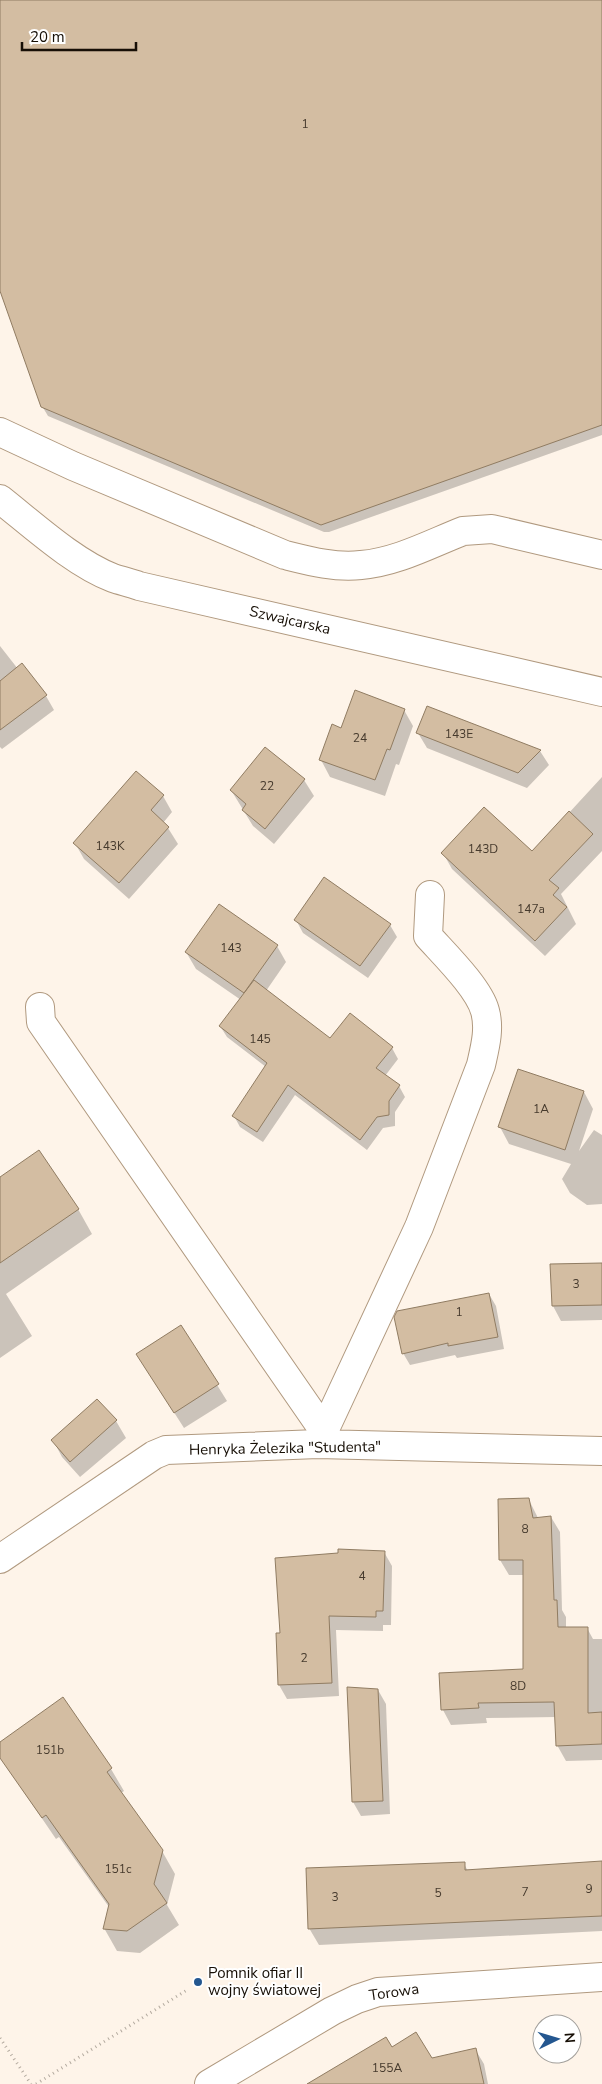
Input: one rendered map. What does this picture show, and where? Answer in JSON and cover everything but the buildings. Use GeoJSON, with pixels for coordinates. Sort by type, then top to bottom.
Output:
{"type":"FeatureCollection","features":[{"type":"Feature","properties":{"kind":"street"},"geometry":{"type":"LineString","coordinates":[[0,432],[73,466],[285,555],[318,563],[360,565],[385,560],[473,529],[492,529],[602,555]]}},
{"type":"Feature","properties":{"kind":"street","name":"Szwajcarska"},"geometry":{"type":"LineString","coordinates":[[0,499],[60,546],[95,569],[113,578],[139,586],[602,692]]}},
{"type":"Feature","properties":{"kind":"street"},"geometry":{"type":"LineString","coordinates":[[321,1438],[419,1227],[481,1065],[487,1037],[485,1010],[472,989],[428,936],[430,895]]}},
{"type":"Feature","properties":{"kind":"street"},"geometry":{"type":"LineString","coordinates":[[40,1007],[41,1022],[321,1438]]}},
{"type":"Feature","properties":{"kind":"street","name":"Henryka Żelezika \"Studenta\""},"geometry":{"type":"LineString","coordinates":[[0,1559],[154,1455],[166,1450],[321,1438],[602,1451]]}},
{"type":"Feature","properties":{"kind":"street","name":"Torowa"},"geometry":{"type":"LineString","coordinates":[[212,2082],[332,2011],[357,1999],[378,1992],[602,1977]]}},
{"type":"Feature","properties":{"kind":"path"},"geometry":{"type":"LineString","coordinates":[[36,2084],[187,1990]]}},
{"type":"Feature","properties":{"kind":"path"},"geometry":{"type":"LineString","coordinates":[[0,2038],[31,2084]]}},
{"type":"Feature","properties":{"kind":"place","name":"Pomnik ofiar II wojny światowej"},"geometry":{"type":"Point","coordinates":[198,1982]}}]}
